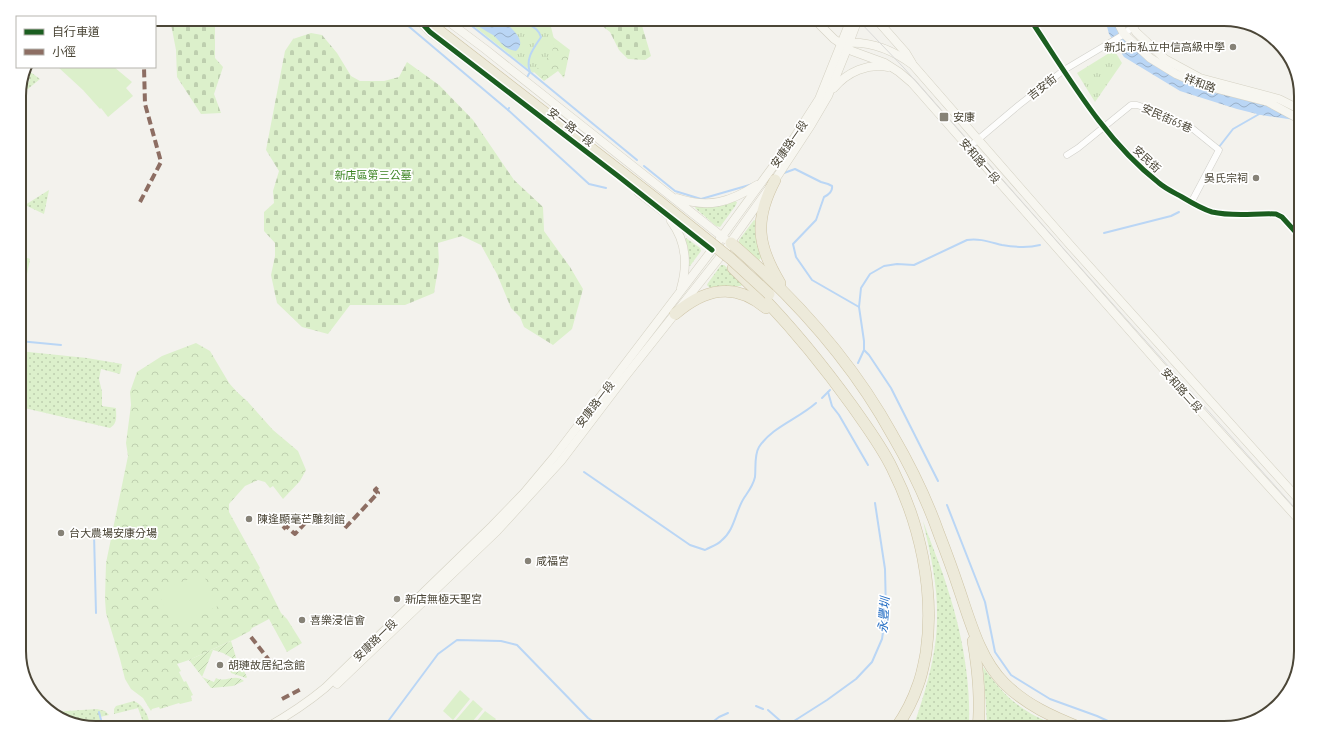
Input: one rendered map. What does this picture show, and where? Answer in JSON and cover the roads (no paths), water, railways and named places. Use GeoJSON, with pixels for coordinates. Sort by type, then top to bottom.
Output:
{"type":"FeatureCollection","features":[{"type":"Feature","properties":{"kind":"highway"},"geometry":{"type":"LineString","coordinates":[[433,26],[660,202],[796,313],[821,342],[868,407],[894,447],[906,461]]}},
{"type":"Feature","properties":{"kind":"highway"},"geometry":{"type":"LineString","coordinates":[[442,26],[670,202],[730,251],[771,292],[810,339],[851,393],[887,449],[892,467],[913,518],[925,574],[928,593],[928,627],[924,664],[906,721]]}},
{"type":"Feature","properties":{"kind":"highway"},"geometry":{"type":"LineString","coordinates":[[775,180],[764,206],[761,219],[760,236],[768,262],[782,288],[841,357],[877,409],[906,461],[938,532],[968,616],[986,659],[1003,682],[1018,695],[1042,712],[1064,721]]}},
{"type":"Feature","properties":{"kind":"highway"},"geometry":{"type":"LineString","coordinates":[[726,239],[792,300]]}},
{"type":"Feature","properties":{"kind":"highway"},"geometry":{"type":"LineString","coordinates":[[716,254],[758,292],[796,333],[841,390],[867,427],[892,467]]}},
{"type":"Feature","properties":{"kind":"highway"},"geometry":{"type":"LineString","coordinates":[[675,314],[684,306],[701,296],[719,291],[734,291],[752,297],[796,333]]}},
{"type":"Feature","properties":{"kind":"highway"},"geometry":{"type":"LineString","coordinates":[[968,616],[977,662],[979,691],[978,721]]}},
{"type":"Feature","properties":{"kind":"highway"},"geometry":{"type":"LineString","coordinates":[[900,721],[911,703],[919,684]]}},
{"type":"Feature","properties":{"kind":"main road","name":"安一路一段"},"geometry":{"type":"LineString","coordinates":[[424,26],[430,32],[626,182],[716,254]]}},
{"type":"Feature","properties":{"kind":"main road","name":"安一路一段"},"geometry":{"type":"LineString","coordinates":[[454,26],[491,53],[726,239]]}},
{"type":"Feature","properties":{"kind":"main road"},"geometry":{"type":"LineString","coordinates":[[821,26],[832,38],[846,44]]}},
{"type":"Feature","properties":{"kind":"main road","name":"安康路一段"},"geometry":{"type":"LineString","coordinates":[[726,239],[775,180],[828,96],[846,44],[849,26]]}},
{"type":"Feature","properties":{"kind":"main road","name":"安康路一段"},"geometry":{"type":"LineString","coordinates":[[288,721],[329,692],[497,532],[562,461],[675,314],[726,239],[761,183],[813,110],[855,26]]}},
{"type":"Feature","properties":{"kind":"main road","name":"安和路一段"},"geometry":{"type":"LineString","coordinates":[[882,26],[906,53],[913,66],[1076,252]]}},
{"type":"Feature","properties":{"kind":"main road","name":"祥和路"},"geometry":{"type":"LineString","coordinates":[[1119,26],[1122,35],[1150,58],[1176,74],[1210,87],[1268,102],[1294,116]]}},
{"type":"Feature","properties":{"kind":"main road","name":"祥和路"},"geometry":{"type":"LineString","coordinates":[[1132,27],[1165,59],[1200,78],[1279,99],[1294,106]]}},
{"type":"Feature","properties":{"kind":"main road","name":"安和路一段"},"geometry":{"type":"LineString","coordinates":[[846,44],[867,43],[884,48],[913,66]]}},
{"type":"Feature","properties":{"kind":"main road","name":"安和路一段"},"geometry":{"type":"LineString","coordinates":[[846,44],[859,54],[878,60],[893,68],[912,84],[1064,257]]}},
{"type":"Feature","properties":{"kind":"main road"},"geometry":{"type":"LineString","coordinates":[[828,96],[842,79],[857,70],[880,65],[893,68]]}},
{"type":"Feature","properties":{"kind":"main road"},"geometry":{"type":"LineString","coordinates":[[626,182],[636,168]]}},
{"type":"Feature","properties":{"kind":"main road"},"geometry":{"type":"LineString","coordinates":[[671,195],[703,204],[714,203],[734,198],[761,183]]}},
{"type":"Feature","properties":{"kind":"main road"},"geometry":{"type":"LineString","coordinates":[[667,215],[679,233],[685,254],[684,277],[680,292]]}},
{"type":"Feature","properties":{"kind":"main road","name":"安和路二段"},"geometry":{"type":"LineString","coordinates":[[1076,252],[1294,494]]}},
{"type":"Feature","properties":{"kind":"main road","name":"安康路一段"},"geometry":{"type":"LineString","coordinates":[[278,721],[312,700],[325,688],[488,530],[524,493],[555,456],[680,292],[716,254]]}},
{"type":"Feature","properties":{"kind":"main road","name":"安和路二段"},"geometry":{"type":"LineString","coordinates":[[1064,257],[1294,514]]}},
{"type":"Feature","properties":{"kind":"main road"},"geometry":{"type":"LineString","coordinates":[[1193,402],[1204,393]]}},
{"type":"Feature","properties":{"kind":"street","name":"安民街"},"geometry":{"type":"LineString","coordinates":[[1035,26],[1104,127],[1131,159],[1160,184],[1192,203],[1212,212],[1231,215],[1276,214],[1282,217],[1294,230]]}},
{"type":"Feature","properties":{"kind":"street","name":"吉安街"},"geometry":{"type":"LineString","coordinates":[[968,148],[1064,70],[1122,35],[1132,27]]}},
{"type":"Feature","properties":{"kind":"street","name":"安民街65巷"},"geometry":{"type":"LineString","coordinates":[[1104,127],[1131,105],[1137,105],[1194,130],[1219,150],[1192,203]]}},
{"type":"Feature","properties":{"kind":"street"},"geometry":{"type":"LineString","coordinates":[[1067,155],[1104,127]]}},
{"type":"Feature","properties":{"kind":"water"},"geometry":{"type":"Polygon","coordinates":[[[478,26],[509,26],[519,38],[519,47],[516,51],[509,49],[493,35],[478,26]]]}},
{"type":"Feature","properties":{"kind":"water"},"geometry":{"type":"Polygon","coordinates":[[[1107,26],[1124,26],[1146,60],[1163,71],[1187,79],[1294,104],[1294,120],[1261,115],[1237,109],[1180,91],[1124,57],[1109,34],[1107,26]]]}},
{"type":"Feature","properties":{"kind":"waterway"},"geometry":{"type":"LineString","coordinates":[[408,26],[508,110]]}},
{"type":"Feature","properties":{"kind":"waterway"},"geometry":{"type":"LineString","coordinates":[[472,26],[530,72],[526,79]]}},
{"type":"Feature","properties":{"kind":"waterway"},"geometry":{"type":"LineString","coordinates":[[532,26],[540,33],[541,37],[529,58],[530,72],[637,160]]}},
{"type":"Feature","properties":{"kind":"waterway"},"geometry":{"type":"LineString","coordinates":[[514,100],[517,94]]}},
{"type":"Feature","properties":{"kind":"waterway"},"geometry":{"type":"LineString","coordinates":[[509,108],[508,110],[589,184],[606,188]]}},
{"type":"Feature","properties":{"kind":"waterway"},"geometry":{"type":"LineString","coordinates":[[1219,147],[1233,129],[1261,113]]}},
{"type":"Feature","properties":{"kind":"waterway"},"geometry":{"type":"LineString","coordinates":[[644,166],[675,191],[701,199],[753,184]]}},
{"type":"Feature","properties":{"kind":"waterway"},"geometry":{"type":"LineString","coordinates":[[784,173],[795,169],[832,186],[831,192],[824,197],[816,220],[793,244],[796,257],[812,280],[859,307]]}},
{"type":"Feature","properties":{"kind":"waterway"},"geometry":{"type":"LineString","coordinates":[[1104,233],[1171,216],[1179,212]]}},
{"type":"Feature","properties":{"kind":"waterway"},"geometry":{"type":"LineString","coordinates":[[858,363],[864,350],[859,307],[861,288],[870,274],[884,266],[897,264],[914,265],[967,240],[980,240],[1016,247],[1031,247],[1040,245]]}},
{"type":"Feature","properties":{"kind":"waterway"},"geometry":{"type":"LineString","coordinates":[[26,342],[61,345]]}},
{"type":"Feature","properties":{"kind":"waterway"},"geometry":{"type":"LineString","coordinates":[[864,350],[891,388],[938,481]]}},
{"type":"Feature","properties":{"kind":"waterway","name":"永豐圳"},"geometry":{"type":"LineString","coordinates":[[822,398],[830,390]]}},
{"type":"Feature","properties":{"kind":"waterway","name":"永豐圳"},"geometry":{"type":"LineString","coordinates":[[828,392],[832,406],[839,415],[868,465]]}},
{"type":"Feature","properties":{"kind":"waterway"},"geometry":{"type":"LineString","coordinates":[[584,472],[690,545],[705,550],[721,541],[729,532],[741,503],[754,480],[757,450],[764,440],[816,403]]}},
{"type":"Feature","properties":{"kind":"waterway","name":"永豐圳"},"geometry":{"type":"LineString","coordinates":[[794,721],[856,679],[872,662],[882,639],[886,612],[885,569],[875,503]]}},
{"type":"Feature","properties":{"kind":"waterway"},"geometry":{"type":"LineString","coordinates":[[947,505],[985,602],[995,652],[1011,675],[1050,699],[1108,721]]}},
{"type":"Feature","properties":{"kind":"waterway"},"geometry":{"type":"LineString","coordinates":[[94,534],[96,613]]}},
{"type":"Feature","properties":{"kind":"waterway"},"geometry":{"type":"LineString","coordinates":[[388,721],[438,654],[457,640],[501,641],[517,645],[592,721]]}},
{"type":"Feature","properties":{"kind":"waterway"},"geometry":{"type":"LineString","coordinates":[[756,706],[763,709]]}},
{"type":"Feature","properties":{"kind":"waterway"},"geometry":{"type":"LineString","coordinates":[[768,710],[780,721]]}},
{"type":"Feature","properties":{"kind":"waterway"},"geometry":{"type":"LineString","coordinates":[[99,712],[101,721]]}},
{"type":"Feature","properties":{"kind":"waterway"},"geometry":{"type":"LineString","coordinates":[[714,721],[728,713]]}},
{"type":"Feature","properties":{"kind":"tram line"},"geometry":{"type":"LineString","coordinates":[[864,26],[904,68],[1294,507]]}},
{"type":"Feature","properties":{"kind":"place","name":"新北市私立中信高級中學"},"geometry":{"type":"Point","coordinates":[1233,47]}},
{"type":"Feature","properties":{"kind":"place","name":"安康"},"geometry":{"type":"Point","coordinates":[944,117]}},
{"type":"Feature","properties":{"kind":"place","name":"吳氏宗祠"},"geometry":{"type":"Point","coordinates":[1256,178]}},
{"type":"Feature","properties":{"kind":"place","name":"陳逢顯毫芒雕刻館"},"geometry":{"type":"Point","coordinates":[249,519]}},
{"type":"Feature","properties":{"kind":"place","name":"台大農場安康分場"},"geometry":{"type":"Point","coordinates":[61,533]}},
{"type":"Feature","properties":{"kind":"place","name":"咸福宮"},"geometry":{"type":"Point","coordinates":[528,561]}},
{"type":"Feature","properties":{"kind":"place","name":"新店無極天聖宮"},"geometry":{"type":"Point","coordinates":[397,599]}},
{"type":"Feature","properties":{"kind":"place","name":"喜樂浸信會"},"geometry":{"type":"Point","coordinates":[302,620]}},
{"type":"Feature","properties":{"kind":"place","name":"胡璉故居紀念館"},"geometry":{"type":"Point","coordinates":[220,665]}},
{"type":"Feature","properties":{"kind":"park label","name":"新店區第三公墓"},"geometry":{"type":"Point","coordinates":[373,175]}}]}
